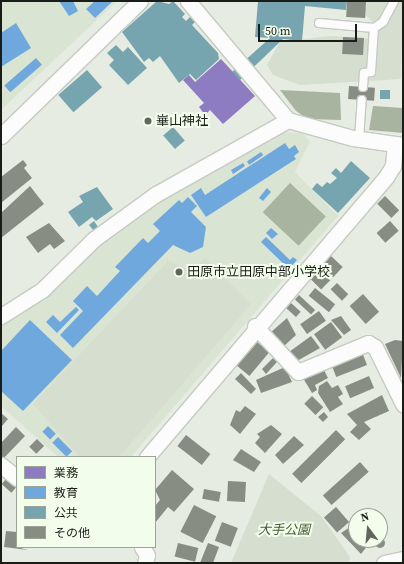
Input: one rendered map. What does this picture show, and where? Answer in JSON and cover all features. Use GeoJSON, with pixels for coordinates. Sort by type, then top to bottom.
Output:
{"type":"FeatureCollection","features":[{"type":"Feature","properties":{"kind":"street"},"geometry":{"type":"LineString","coordinates":[[1,136],[140,1]]}},
{"type":"Feature","properties":{"kind":"street"},"geometry":{"type":"LineString","coordinates":[[148,456],[255,326],[386,177],[393,166],[399,145],[353,138],[288,120],[188,1]]}},
{"type":"Feature","properties":{"kind":"street"},"geometry":{"type":"LineString","coordinates":[[1,316],[42,290],[94,239],[156,194],[288,120]]}},
{"type":"Feature","properties":{"kind":"street"},"geometry":{"type":"LineString","coordinates":[[255,326],[298,372],[368,343],[375,347],[403,404]]}},
{"type":"Feature","properties":{"kind":"street"},"geometry":{"type":"LineString","coordinates":[[1,465],[16,477]]}},
{"type":"Feature","properties":{"kind":"street"},"geometry":{"type":"LineString","coordinates":[[143,548],[147,555],[145,563]]}},
{"type":"Feature","properties":{"kind":"street"},"geometry":{"type":"LineString","coordinates":[[384,563],[403,559]]}},
{"type":"Feature","properties":{"kind":"lane"},"geometry":{"type":"LineString","coordinates":[[319,23],[374,28],[384,22],[394,1]]}},
{"type":"Feature","properties":{"kind":"lane"},"geometry":{"type":"LineString","coordinates":[[363,87],[364,73],[371,72],[374,28]]}},
{"type":"Feature","properties":{"kind":"lane"},"geometry":{"type":"LineString","coordinates":[[353,138],[359,139],[362,100]]}},
{"type":"Feature","properties":{"kind":"shaded area"},"geometry":{"type":"Polygon","coordinates":[[[1,1],[117,1],[1,110],[1,1]]]}},
{"type":"Feature","properties":{"kind":"shaded area"},"geometry":{"type":"Polygon","coordinates":[[[280,90],[340,93],[341,120],[308,119],[296,111],[280,90]]]}},
{"type":"Feature","properties":{"kind":"shaded area"},"geometry":{"type":"Polygon","coordinates":[[[373,106],[403,108],[403,133],[369,130],[373,106]]]}},
{"type":"Feature","properties":{"kind":"shaded area","name":"田原市立田原中部小学校"},"geometry":{"type":"Polygon","coordinates":[[[277,132],[303,133],[310,142],[295,172],[338,216],[132,456],[57,456],[1,406],[1,325],[41,297],[94,247],[138,213],[277,132]]]}},
{"type":"Feature","properties":{"kind":"shaded area"},"geometry":{"type":"Polygon","coordinates":[[[290,183],[326,216],[299,246],[263,212],[290,183]]]}},
{"type":"Feature","properties":{"kind":"green space"},"geometry":{"type":"Polygon","coordinates":[[[351,1],[403,1],[401,79],[300,85],[273,75],[267,65],[280,42],[330,36],[374,39],[380,29],[351,1]]]}},
{"type":"Feature","properties":{"kind":"green space"},"geometry":{"type":"Polygon","coordinates":[[[205,258],[251,304],[120,456],[79,456],[33,404],[168,261],[185,268],[196,266],[205,258]]]}},
{"type":"Feature","properties":{"kind":"green space","name":"大手公園"},"geometry":{"type":"Polygon","coordinates":[[[269,474],[321,516],[350,557],[349,563],[231,563],[269,474]]]}},
{"type":"Feature","properties":{"kind":"building: 業務"},"geometry":{"type":"Polygon","coordinates":[[[221,59],[255,96],[223,124],[210,110],[205,115],[199,107],[204,103],[183,80],[189,75],[195,82],[221,59]]]}},
{"type":"Feature","properties":{"kind":"building: 教育"},"geometry":{"type":"Polygon","coordinates":[[[59,1],[73,1],[78,11],[69,16],[59,1]]]}},
{"type":"Feature","properties":{"kind":"building: 教育"},"geometry":{"type":"Polygon","coordinates":[[[95,1],[113,1],[95,18],[86,9],[95,1]]]}},
{"type":"Feature","properties":{"kind":"building: 教育"},"geometry":{"type":"Polygon","coordinates":[[[16,23],[31,48],[1,67],[1,33],[16,23]]]}},
{"type":"Feature","properties":{"kind":"building: 教育"},"geometry":{"type":"Polygon","coordinates":[[[36,58],[42,65],[10,92],[4,86],[36,58]]]}},
{"type":"Feature","properties":{"kind":"building: 教育"},"geometry":{"type":"Polygon","coordinates":[[[285,143],[289,149],[295,145],[299,152],[294,156],[296,159],[206,217],[191,195],[201,188],[205,195],[285,143]]]}},
{"type":"Feature","properties":{"kind":"building: 教育"},"geometry":{"type":"Polygon","coordinates":[[[261,152],[263,155],[249,165],[247,162],[261,152]]]}},
{"type":"Feature","properties":{"kind":"building: 教育"},"geometry":{"type":"Polygon","coordinates":[[[243,163],[245,166],[233,174],[231,170],[243,163]]]}},
{"type":"Feature","properties":{"kind":"building: 教育"},"geometry":{"type":"Polygon","coordinates":[[[267,188],[271,192],[263,201],[259,198],[267,188]]]}},
{"type":"Feature","properties":{"kind":"building: 教育"},"geometry":{"type":"Polygon","coordinates":[[[188,197],[197,206],[191,212],[206,227],[203,247],[190,253],[173,245],[73,348],[60,335],[83,311],[73,301],[87,286],[97,296],[120,271],[115,267],[143,238],[148,243],[160,231],[153,224],[179,200],[182,203],[188,197]]]}},
{"type":"Feature","properties":{"kind":"building: 教育"},"geometry":{"type":"Polygon","coordinates":[[[271,228],[278,234],[272,239],[266,233],[271,228]]]}},
{"type":"Feature","properties":{"kind":"building: 教育"},"geometry":{"type":"Polygon","coordinates":[[[266,237],[290,260],[293,257],[297,260],[289,269],[261,242],[266,237]]]}},
{"type":"Feature","properties":{"kind":"building: 教育"},"geometry":{"type":"Polygon","coordinates":[[[76,307],[79,310],[57,333],[46,322],[53,315],[60,322],[76,307]]]}},
{"type":"Feature","properties":{"kind":"building: 教育"},"geometry":{"type":"Polygon","coordinates":[[[30,320],[72,360],[23,411],[1,391],[1,351],[30,320]]]}},
{"type":"Feature","properties":{"kind":"building: 教育"},"geometry":{"type":"Polygon","coordinates":[[[48,426],[56,434],[50,439],[42,432],[48,426]]]}},
{"type":"Feature","properties":{"kind":"building: 教育"},"geometry":{"type":"Polygon","coordinates":[[[58,437],[72,451],[66,456],[52,443],[58,437]]]}},
{"type":"Feature","properties":{"kind":"building: 公共"},"geometry":{"type":"Polygon","coordinates":[[[157,1],[169,4],[173,1],[185,14],[182,17],[186,21],[190,17],[195,22],[192,25],[218,53],[219,59],[196,80],[190,74],[179,83],[160,56],[153,62],[149,58],[144,62],[122,32],[157,1]]]}},
{"type":"Feature","properties":{"kind":"building: 公共"},"geometry":{"type":"Polygon","coordinates":[[[258,1],[347,1],[346,10],[305,6],[302,41],[283,39],[240,80],[232,72],[270,38],[255,37],[258,1]]]}},
{"type":"Feature","properties":{"kind":"building: 公共"},"geometry":{"type":"Polygon","coordinates":[[[116,45],[123,52],[128,47],[147,68],[128,85],[109,65],[114,60],[107,53],[116,45]]]}},
{"type":"Feature","properties":{"kind":"building: 公共"},"geometry":{"type":"Polygon","coordinates":[[[87,70],[102,87],[73,112],[58,95],[87,70]]]}},
{"type":"Feature","properties":{"kind":"building: 公共"},"geometry":{"type":"Polygon","coordinates":[[[380,90],[390,90],[390,99],[380,99],[380,90]]]}},
{"type":"Feature","properties":{"kind":"building: 公共"},"geometry":{"type":"Polygon","coordinates":[[[173,127],[185,141],[175,149],[163,136],[173,127]]]}},
{"type":"Feature","properties":{"kind":"building: 公共"},"geometry":{"type":"Polygon","coordinates":[[[351,161],[370,178],[338,213],[312,189],[317,183],[322,187],[327,182],[330,184],[337,178],[331,173],[336,168],[341,173],[351,161]]]}},
{"type":"Feature","properties":{"kind":"building: 公共"},"geometry":{"type":"Polygon","coordinates":[[[97,187],[113,209],[96,221],[92,217],[79,227],[68,212],[83,202],[79,196],[97,187]]]}},
{"type":"Feature","properties":{"kind":"building: 公共"},"geometry":{"type":"Polygon","coordinates":[[[94,221],[98,227],[94,231],[89,225],[94,221]]]}},
{"type":"Feature","properties":{"kind":"building: その他"},"geometry":{"type":"Polygon","coordinates":[[[347,1],[366,2],[365,18],[346,17],[347,1]]]}},
{"type":"Feature","properties":{"kind":"building: その他"},"geometry":{"type":"Polygon","coordinates":[[[343,37],[364,38],[363,55],[342,54],[343,37]]]}},
{"type":"Feature","properties":{"kind":"building: その他"},"geometry":{"type":"Polygon","coordinates":[[[349,86],[375,88],[374,101],[348,99],[349,86]]]}},
{"type":"Feature","properties":{"kind":"building: その他"},"geometry":{"type":"Polygon","coordinates":[[[23,160],[27,165],[24,168],[32,178],[1,203],[1,177],[23,160]]]}},
{"type":"Feature","properties":{"kind":"building: その他"},"geometry":{"type":"Polygon","coordinates":[[[30,186],[44,204],[1,238],[1,213],[30,186]]]}},
{"type":"Feature","properties":{"kind":"building: その他"},"geometry":{"type":"Polygon","coordinates":[[[385,196],[399,210],[391,218],[377,204],[385,196]]]}},
{"type":"Feature","properties":{"kind":"building: その他"},"geometry":{"type":"Polygon","coordinates":[[[390,221],[399,231],[385,243],[377,233],[390,221]]]}},
{"type":"Feature","properties":{"kind":"building: その他"},"geometry":{"type":"Polygon","coordinates":[[[49,223],[65,241],[54,249],[50,244],[38,253],[26,237],[49,223]]]}},
{"type":"Feature","properties":{"kind":"building: その他"},"geometry":{"type":"Polygon","coordinates":[[[331,256],[343,267],[333,277],[321,266],[331,256]]]}},
{"type":"Feature","properties":{"kind":"building: その他"},"geometry":{"type":"Polygon","coordinates":[[[319,269],[330,280],[321,290],[310,278],[319,269]]]}},
{"type":"Feature","properties":{"kind":"building: その他"},"geometry":{"type":"Polygon","coordinates":[[[337,283],[348,294],[342,301],[331,289],[337,283]]]}},
{"type":"Feature","properties":{"kind":"building: その他"},"geometry":{"type":"Polygon","coordinates":[[[315,288],[335,304],[329,312],[309,296],[315,288]]]}},
{"type":"Feature","properties":{"kind":"building: その他"},"geometry":{"type":"Polygon","coordinates":[[[363,294],[379,312],[366,324],[350,306],[363,294]]]}},
{"type":"Feature","properties":{"kind":"building: その他"},"geometry":{"type":"Polygon","coordinates":[[[299,295],[315,310],[311,314],[295,299],[299,295]]]}},
{"type":"Feature","properties":{"kind":"building: その他"},"geometry":{"type":"Polygon","coordinates":[[[291,303],[301,312],[296,317],[286,308],[291,303]]]}},
{"type":"Feature","properties":{"kind":"building: その他"},"geometry":{"type":"Polygon","coordinates":[[[319,311],[326,321],[307,334],[300,324],[319,311]]]}},
{"type":"Feature","properties":{"kind":"building: その他"},"geometry":{"type":"Polygon","coordinates":[[[341,316],[351,330],[344,335],[331,320],[341,316]]]}},
{"type":"Feature","properties":{"kind":"building: その他"},"geometry":{"type":"Polygon","coordinates":[[[287,318],[296,335],[284,346],[270,333],[287,318]]]}},
{"type":"Feature","properties":{"kind":"building: その他"},"geometry":{"type":"Polygon","coordinates":[[[331,322],[342,337],[325,350],[314,334],[331,322]]]}},
{"type":"Feature","properties":{"kind":"building: その他"},"geometry":{"type":"Polygon","coordinates":[[[311,336],[320,348],[297,361],[289,352],[311,336]]]}},
{"type":"Feature","properties":{"kind":"building: その他"},"geometry":{"type":"Polygon","coordinates":[[[395,340],[403,341],[401,378],[385,344],[395,340]]]}},
{"type":"Feature","properties":{"kind":"building: その他"},"geometry":{"type":"Polygon","coordinates":[[[257,342],[269,352],[249,376],[237,366],[257,342]]]}},
{"type":"Feature","properties":{"kind":"building: その他"},"geometry":{"type":"Polygon","coordinates":[[[362,352],[367,365],[336,377],[331,364],[362,352]]]}},
{"type":"Feature","properties":{"kind":"building: その他"},"geometry":{"type":"Polygon","coordinates":[[[273,358],[277,362],[266,374],[262,369],[273,358]]]}},
{"type":"Feature","properties":{"kind":"building: その他"},"geometry":{"type":"Polygon","coordinates":[[[285,367],[292,382],[261,393],[256,380],[285,367]]]}},
{"type":"Feature","properties":{"kind":"building: その他"},"geometry":{"type":"Polygon","coordinates":[[[323,368],[328,378],[315,385],[317,390],[312,393],[303,378],[323,368]]]}},
{"type":"Feature","properties":{"kind":"building: その他"},"geometry":{"type":"Polygon","coordinates":[[[241,373],[256,389],[251,394],[235,379],[241,373]]]}},
{"type":"Feature","properties":{"kind":"building: その他"},"geometry":{"type":"Polygon","coordinates":[[[369,376],[374,388],[350,398],[345,386],[369,376]]]}},
{"type":"Feature","properties":{"kind":"building: その他"},"geometry":{"type":"Polygon","coordinates":[[[327,381],[332,388],[338,385],[343,394],[338,397],[343,404],[330,412],[318,393],[319,386],[327,381]]]}},
{"type":"Feature","properties":{"kind":"building: その他"},"geometry":{"type":"Polygon","coordinates":[[[382,395],[389,411],[364,422],[371,429],[359,440],[350,432],[357,425],[347,414],[382,395]]]}},
{"type":"Feature","properties":{"kind":"building: その他"},"geometry":{"type":"Polygon","coordinates":[[[312,396],[323,407],[316,415],[304,404],[312,396]]]}},
{"type":"Feature","properties":{"kind":"building: その他"},"geometry":{"type":"Polygon","coordinates":[[[245,406],[256,414],[240,434],[230,425],[236,410],[240,412],[245,406]]]}},
{"type":"Feature","properties":{"kind":"building: その他"},"geometry":{"type":"Polygon","coordinates":[[[324,412],[328,417],[323,422],[318,417],[324,412]]]}},
{"type":"Feature","properties":{"kind":"building: その他"},"geometry":{"type":"Polygon","coordinates":[[[1,413],[8,419],[1,427],[1,413]]]}},
{"type":"Feature","properties":{"kind":"building: その他"},"geometry":{"type":"Polygon","coordinates":[[[271,425],[282,434],[265,453],[255,443],[260,437],[257,434],[271,425]]]}},
{"type":"Feature","properties":{"kind":"building: その他"},"geometry":{"type":"Polygon","coordinates":[[[16,427],[25,436],[2,460],[1,443],[16,427]]]}},
{"type":"Feature","properties":{"kind":"building: その他"},"geometry":{"type":"Polygon","coordinates":[[[336,430],[345,439],[301,483],[292,474],[336,430]]]}},
{"type":"Feature","properties":{"kind":"building: その他"},"geometry":{"type":"Polygon","coordinates":[[[186,435],[210,454],[202,465],[177,446],[186,435]]]}},
{"type":"Feature","properties":{"kind":"building: その他"},"geometry":{"type":"Polygon","coordinates":[[[294,436],[304,445],[283,464],[275,455],[294,436]]]}},
{"type":"Feature","properties":{"kind":"building: その他"},"geometry":{"type":"Polygon","coordinates":[[[37,439],[44,446],[36,454],[29,447],[37,439]]]}},
{"type":"Feature","properties":{"kind":"building: その他"},"geometry":{"type":"Polygon","coordinates":[[[241,449],[261,462],[254,472],[233,460],[241,449]]]}},
{"type":"Feature","properties":{"kind":"building: その他"},"geometry":{"type":"Polygon","coordinates":[[[360,462],[369,472],[332,505],[323,495],[360,462]]]}},
{"type":"Feature","properties":{"kind":"building: その他"},"geometry":{"type":"Polygon","coordinates":[[[172,470],[194,489],[174,512],[168,507],[156,522],[156,505],[160,500],[156,489],[172,470]]]}},
{"type":"Feature","properties":{"kind":"building: その他"},"geometry":{"type":"Polygon","coordinates":[[[7,478],[16,486],[11,493],[2,484],[7,478]]]}},
{"type":"Feature","properties":{"kind":"building: その他"},"geometry":{"type":"Polygon","coordinates":[[[228,481],[246,482],[245,502],[227,501],[228,481]]]}},
{"type":"Feature","properties":{"kind":"building: その他"},"geometry":{"type":"Polygon","coordinates":[[[204,489],[221,492],[219,502],[202,499],[204,489]]]}},
{"type":"Feature","properties":{"kind":"building: その他"},"geometry":{"type":"Polygon","coordinates":[[[194,505],[216,516],[203,543],[180,532],[194,505]]]}},
{"type":"Feature","properties":{"kind":"building: その他"},"geometry":{"type":"Polygon","coordinates":[[[336,507],[348,521],[348,523],[337,533],[324,517],[336,507]]]}},
{"type":"Feature","properties":{"kind":"building: その他"},"geometry":{"type":"Polygon","coordinates":[[[222,522],[238,528],[231,547],[215,541],[222,522]]]}},
{"type":"Feature","properties":{"kind":"building: その他"},"geometry":{"type":"Polygon","coordinates":[[[348,528],[348,540],[341,533],[348,528]]]}},
{"type":"Feature","properties":{"kind":"building: その他"},"geometry":{"type":"Polygon","coordinates":[[[6,531],[16,532],[16,548],[28,550],[4,547],[6,531]]]}},
{"type":"Feature","properties":{"kind":"building: その他"},"geometry":{"type":"Polygon","coordinates":[[[178,543],[198,548],[195,562],[175,557],[178,543]]]}},
{"type":"Feature","properties":{"kind":"building: その他"},"geometry":{"type":"Polygon","coordinates":[[[208,543],[219,547],[213,563],[200,563],[208,543]]]}},
{"type":"Feature","properties":{"kind":"building: その他"},"geometry":{"type":"Polygon","coordinates":[[[355,548],[366,548],[361,554],[355,548]]]}},
{"type":"Feature","properties":{"kind":"place","name":"崋山神社"},"geometry":{"type":"Point","coordinates":[148,121]}},
{"type":"Feature","properties":{"kind":"place","name":"田原市立田原中部小学校"},"geometry":{"type":"Point","coordinates":[179,272]}}]}
